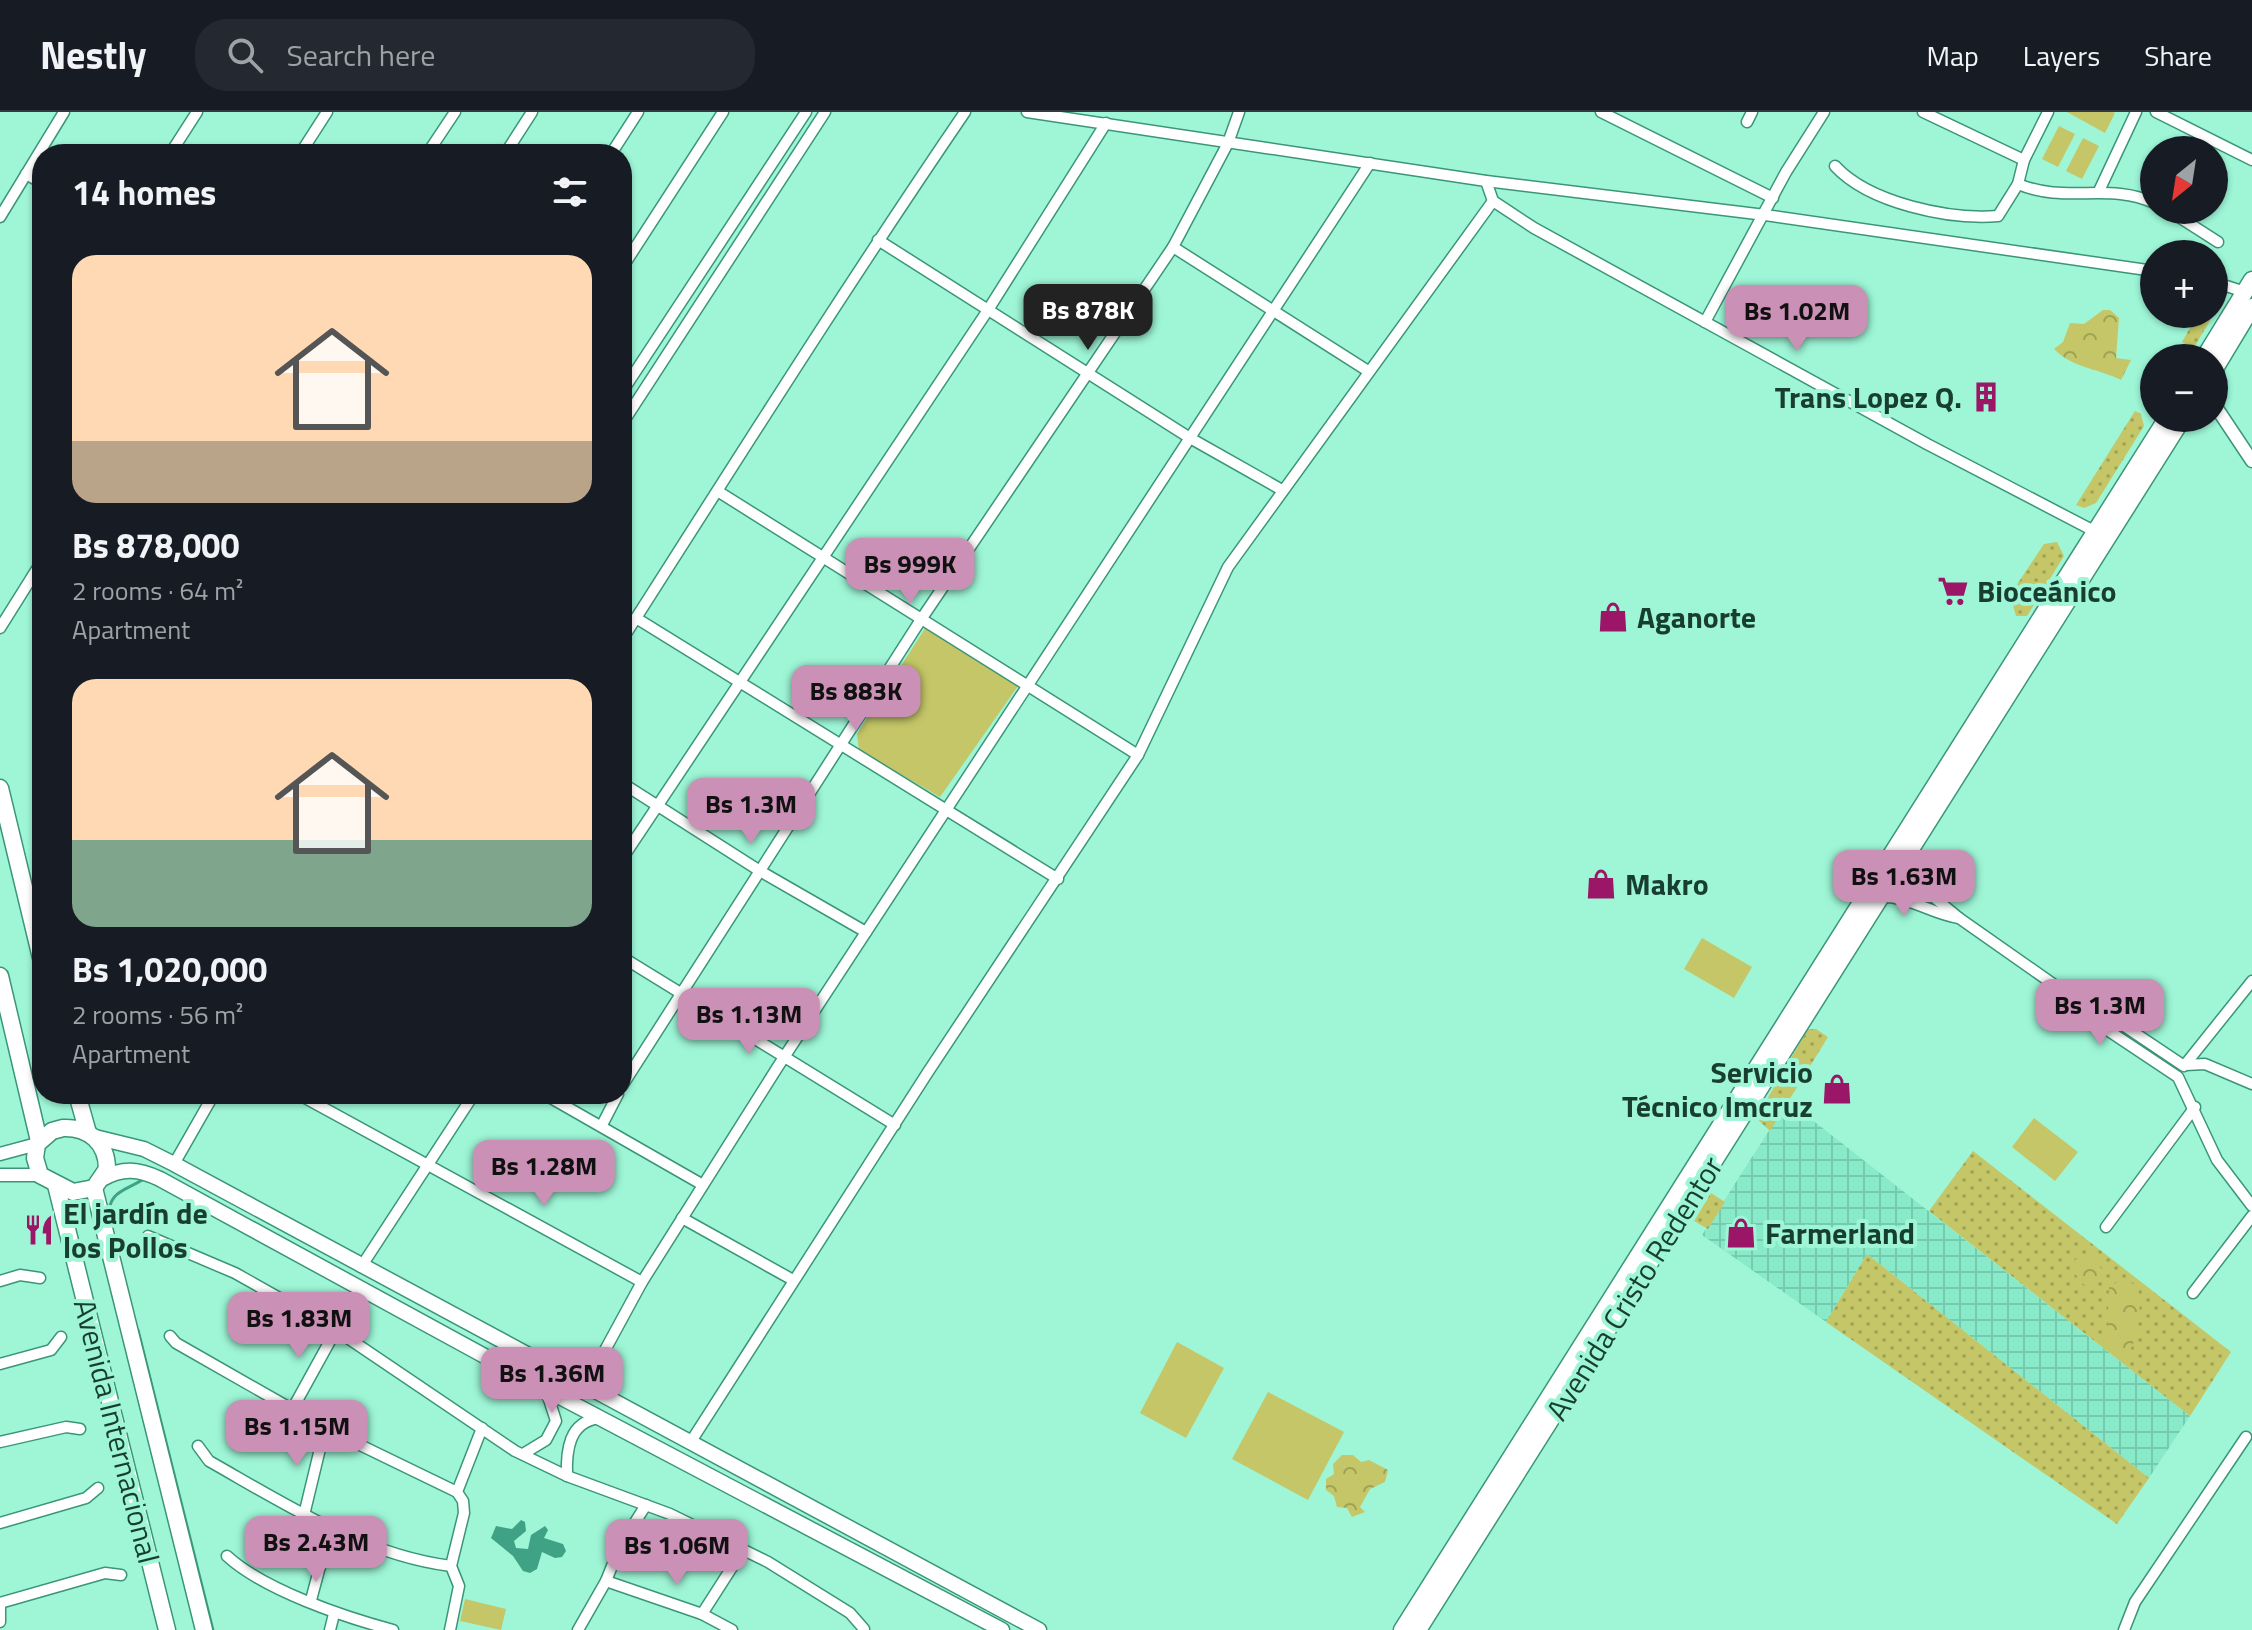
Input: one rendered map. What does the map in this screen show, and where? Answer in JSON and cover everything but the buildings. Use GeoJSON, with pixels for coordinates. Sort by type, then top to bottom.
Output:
{"type":"FeatureCollection","features":[{"type":"Feature","properties":{"kind":"main road"},"geometry":{"type":"LineString","coordinates":[[2214,344],[2250,293]]}},
{"type":"Feature","properties":{"kind":"main road"},"geometry":{"type":"LineString","coordinates":[[2226,344],[2250,293]]}},
{"type":"Feature","properties":{"kind":"main road","name":"Avenida Cristo Redentor"},"geometry":{"type":"LineString","coordinates":[[1402,1630],[2158,432]]}},
{"type":"Feature","properties":{"kind":"main road","name":"Avenida Cristo Redentor"},"geometry":{"type":"LineString","coordinates":[[1418,1630],[2174,432]]}},
{"type":"Feature","properties":{"kind":"main road"},"geometry":{"type":"LineString","coordinates":[[0,788],[32,921]]}},
{"type":"Feature","properties":{"kind":"main road"},"geometry":{"type":"LineString","coordinates":[[0,976],[38,1143],[35,1158],[40,1175],[73,1192],[125,1170],[143,1171],[160,1179],[664,1453],[1002,1630]]}},
{"type":"Feature","properties":{"kind":"main road"},"geometry":{"type":"LineString","coordinates":[[81,1104],[92,1135],[104,1149],[107,1160],[98,1184]]}},
{"type":"Feature","properties":{"kind":"main road"},"geometry":{"type":"LineString","coordinates":[[38,1143],[52,1131],[63,1128],[144,1149],[1039,1630]]}},
{"type":"Feature","properties":{"kind":"main road","name":"Avenida Internacional"},"geometry":{"type":"LineString","coordinates":[[98,1184],[204,1630]]}},
{"type":"Feature","properties":{"kind":"main road","name":"Avenida Internacional"},"geometry":{"type":"LineString","coordinates":[[56,1185],[167,1630]]}},
{"type":"Feature","properties":{"kind":"main road"},"geometry":{"type":"LineString","coordinates":[[488,1357],[498,1340]]}},
{"type":"Feature","properties":{"kind":"main road"},"geometry":{"type":"LineString","coordinates":[[664,1453],[675,1435]]}},
{"type":"Feature","properties":{"kind":"main road"},"geometry":{"type":"LineString","coordinates":[[928,1591],[935,1574]]}},
{"type":"Feature","properties":{"kind":"street"},"geometry":{"type":"LineString","coordinates":[[44,144],[64,112]]}},
{"type":"Feature","properties":{"kind":"street"},"geometry":{"type":"LineString","coordinates":[[176,144],[197,112]]}},
{"type":"Feature","properties":{"kind":"street"},"geometry":{"type":"LineString","coordinates":[[306,144],[327,112]]}},
{"type":"Feature","properties":{"kind":"street"},"geometry":{"type":"LineString","coordinates":[[434,144],[455,112]]}},
{"type":"Feature","properties":{"kind":"street"},"geometry":{"type":"LineString","coordinates":[[511,144],[532,112]]}},
{"type":"Feature","properties":{"kind":"street"},"geometry":{"type":"LineString","coordinates":[[617,144],[638,112]]}},
{"type":"Feature","properties":{"kind":"street"},"geometry":{"type":"LineString","coordinates":[[632,253],[723,112]]}},
{"type":"Feature","properties":{"kind":"street"},"geometry":{"type":"LineString","coordinates":[[632,377],[806,112]]}},
{"type":"Feature","properties":{"kind":"street"},"geometry":{"type":"LineString","coordinates":[[632,409],[825,112]]}},
{"type":"Feature","properties":{"kind":"street"},"geometry":{"type":"LineString","coordinates":[[632,624],[878,240],[965,112]]}},
{"type":"Feature","properties":{"kind":"street"},"geometry":{"type":"LineString","coordinates":[[1027,112],[1486,181],[1765,215],[2140,269]]}},
{"type":"Feature","properties":{"kind":"street"},"geometry":{"type":"LineString","coordinates":[[632,1070],[920,621],[1173,247],[1228,143],[1239,112]]}},
{"type":"Feature","properties":{"kind":"street"},"geometry":{"type":"LineString","coordinates":[[1601,112],[1773,198]]}},
{"type":"Feature","properties":{"kind":"street"},"geometry":{"type":"LineString","coordinates":[[1705,322],[1824,112]]}},
{"type":"Feature","properties":{"kind":"street"},"geometry":{"type":"LineString","coordinates":[[1923,112],[2024,160]]}},
{"type":"Feature","properties":{"kind":"street"},"geometry":{"type":"LineString","coordinates":[[1835,166],[1844,176],[1909,207],[1984,217],[1998,216],[2018,184],[2024,160],[2048,112]]}},
{"type":"Feature","properties":{"kind":"street"},"geometry":{"type":"LineString","coordinates":[[2099,191],[2136,112]]}},
{"type":"Feature","properties":{"kind":"street"},"geometry":{"type":"LineString","coordinates":[[2156,112],[2252,160]]}},
{"type":"Feature","properties":{"kind":"street"},"geometry":{"type":"LineString","coordinates":[[632,844],[742,684],[821,556],[988,310],[1106,123]]}},
{"type":"Feature","properties":{"kind":"street"},"geometry":{"type":"LineString","coordinates":[[585,1387],[642,1282],[784,1058],[1370,163]]}},
{"type":"Feature","properties":{"kind":"street"},"geometry":{"type":"LineString","coordinates":[[0,217],[32,164]]}},
{"type":"Feature","properties":{"kind":"street"},"geometry":{"type":"LineString","coordinates":[[26,174],[32,177]]}},
{"type":"Feature","properties":{"kind":"street"},"geometry":{"type":"LineString","coordinates":[[1486,181],[1493,201],[1534,228],[2096,532]]}},
{"type":"Feature","properties":{"kind":"street"},"geometry":{"type":"LineString","coordinates":[[2018,184],[2079,196],[2099,191],[2140,200]]}},
{"type":"Feature","properties":{"kind":"street"},"geometry":{"type":"LineString","coordinates":[[690,1443],[793,1280],[1138,755],[1228,567],[1493,201]]}},
{"type":"Feature","properties":{"kind":"street"},"geometry":{"type":"LineString","coordinates":[[2190,224],[2215,240]]}},
{"type":"Feature","properties":{"kind":"street"},"geometry":{"type":"LineString","coordinates":[[878,240],[1190,438],[1282,490]]}},
{"type":"Feature","properties":{"kind":"street"},"geometry":{"type":"LineString","coordinates":[[1173,247],[1368,371]]}},
{"type":"Feature","properties":{"kind":"street"},"geometry":{"type":"LineString","coordinates":[[2228,286],[2250,293]]}},
{"type":"Feature","properties":{"kind":"street"},"geometry":{"type":"LineString","coordinates":[[2228,425],[2252,461]]}},
{"type":"Feature","properties":{"kind":"street"},"geometry":{"type":"LineString","coordinates":[[719,492],[920,621],[1138,755]]}},
{"type":"Feature","properties":{"kind":"street"},"geometry":{"type":"LineString","coordinates":[[0,628],[32,577]]}},
{"type":"Feature","properties":{"kind":"street"},"geometry":{"type":"LineString","coordinates":[[636,618],[1058,879]]}},
{"type":"Feature","properties":{"kind":"street"},"geometry":{"type":"LineString","coordinates":[[632,790],[760,871],[866,932]]}},
{"type":"Feature","properties":{"kind":"street"},"geometry":{"type":"LineString","coordinates":[[1906,855],[1914,881],[1959,918],[2083,1005],[2096,1007],[2184,1066],[2205,1064],[2252,1084]]}},
{"type":"Feature","properties":{"kind":"street"},"geometry":{"type":"LineString","coordinates":[[1879,897],[1895,895],[1940,915],[1959,918]]}},
{"type":"Feature","properties":{"kind":"street"},"geometry":{"type":"LineString","coordinates":[[632,963],[895,1125]]}},
{"type":"Feature","properties":{"kind":"street"},"geometry":{"type":"LineString","coordinates":[[2178,1077],[2252,981]]}},
{"type":"Feature","properties":{"kind":"street"},"geometry":{"type":"LineString","coordinates":[[2083,1005],[2088,1017],[2132,1050],[2178,1077],[2195,1107],[2217,1160],[2252,1206]]}},
{"type":"Feature","properties":{"kind":"street"},"geometry":{"type":"LineString","coordinates":[[2132,1050],[2141,1038]]}},
{"type":"Feature","properties":{"kind":"street"},"geometry":{"type":"LineString","coordinates":[[174,1164],[208,1104]]}},
{"type":"Feature","properties":{"kind":"street"},"geometry":{"type":"LineString","coordinates":[[324,1104],[642,1282]]}},
{"type":"Feature","properties":{"kind":"street"},"geometry":{"type":"LineString","coordinates":[[361,1267],[468,1104]]}},
{"type":"Feature","properties":{"kind":"street"},"geometry":{"type":"LineString","coordinates":[[560,1104],[585,1120],[602,1125],[703,1185]]}},
{"type":"Feature","properties":{"kind":"street"},"geometry":{"type":"LineString","coordinates":[[602,1125],[613,1104]]}},
{"type":"Feature","properties":{"kind":"street"},"geometry":{"type":"LineString","coordinates":[[2106,1227],[2195,1107]]}},
{"type":"Feature","properties":{"kind":"street"},"geometry":{"type":"LineString","coordinates":[[0,1154],[38,1143]]}},
{"type":"Feature","properties":{"kind":"street"},"geometry":{"type":"LineString","coordinates":[[0,1175],[40,1175]]}},
{"type":"Feature","properties":{"kind":"street"},"geometry":{"type":"LineString","coordinates":[[2193,1293],[2252,1216]]}},
{"type":"Feature","properties":{"kind":"street"},"geometry":{"type":"LineString","coordinates":[[682,1218],[793,1280]]}},
{"type":"Feature","properties":{"kind":"street"},"geometry":{"type":"LineString","coordinates":[[148,1236],[235,1273],[336,1330],[523,1454],[567,1476],[646,1505],[743,1550],[850,1613],[864,1629]]}},
{"type":"Feature","properties":{"kind":"street"},"geometry":{"type":"LineString","coordinates":[[0,1281],[20,1275],[40,1278]]}},
{"type":"Feature","properties":{"kind":"street"},"geometry":{"type":"LineString","coordinates":[[293,1408],[336,1330]]}},
{"type":"Feature","properties":{"kind":"street"},"geometry":{"type":"LineString","coordinates":[[170,1336],[176,1343],[325,1428],[457,1492],[463,1501],[464,1513],[451,1566],[459,1586],[450,1630]]}},
{"type":"Feature","properties":{"kind":"street"},"geometry":{"type":"LineString","coordinates":[[0,1364],[51,1350],[61,1337]]}},
{"type":"Feature","properties":{"kind":"street"},"geometry":{"type":"LineString","coordinates":[[523,1454],[546,1440],[556,1421],[545,1389]]}},
{"type":"Feature","properties":{"kind":"street"},"geometry":{"type":"LineString","coordinates":[[567,1476],[566,1455],[571,1436],[587,1420],[599,1418]]}},
{"type":"Feature","properties":{"kind":"street"},"geometry":{"type":"LineString","coordinates":[[0,1442],[66,1427],[80,1429]]}},
{"type":"Feature","properties":{"kind":"street"},"geometry":{"type":"LineString","coordinates":[[304,1515],[325,1428]]}},
{"type":"Feature","properties":{"kind":"street"},"geometry":{"type":"LineString","coordinates":[[457,1492],[482,1428]]}},
{"type":"Feature","properties":{"kind":"street"},"geometry":{"type":"LineString","coordinates":[[2124,1630],[2135,1602],[2246,1437]]}},
{"type":"Feature","properties":{"kind":"street"},"geometry":{"type":"LineString","coordinates":[[198,1446],[209,1461],[330,1529],[415,1559],[451,1566]]}},
{"type":"Feature","properties":{"kind":"street"},"geometry":{"type":"LineString","coordinates":[[0,1523],[86,1498],[98,1488]]}},
{"type":"Feature","properties":{"kind":"street"},"geometry":{"type":"LineString","coordinates":[[578,1630],[606,1581],[620,1546],[646,1505]]}},
{"type":"Feature","properties":{"kind":"street"},"geometry":{"type":"LineString","coordinates":[[311,1600],[330,1529]]}},
{"type":"Feature","properties":{"kind":"street"},"geometry":{"type":"LineString","coordinates":[[702,1614],[743,1550]]}},
{"type":"Feature","properties":{"kind":"street"},"geometry":{"type":"LineString","coordinates":[[227,1556],[241,1569],[311,1600],[334,1614],[393,1630]]}},
{"type":"Feature","properties":{"kind":"street"},"geometry":{"type":"LineString","coordinates":[[0,1622],[0,1603],[105,1573],[121,1575]]}},
{"type":"Feature","properties":{"kind":"street"},"geometry":{"type":"LineString","coordinates":[[606,1581],[702,1614],[724,1628]]}},
{"type":"Feature","properties":{"kind":"street"},"geometry":{"type":"LineString","coordinates":[[330,1630],[334,1614]]}},
{"type":"Feature","properties":{"kind":"shaded area"},"geometry":{"type":"Polygon","coordinates":[[[1788,1101],[2190,1416],[2149,1478],[1867,1254],[1826,1322],[1702,1235],[1788,1101]]]}},
{"type":"Feature","properties":{"kind":"shaded area"},"geometry":{"type":"Polygon","coordinates":[[[521,1520],[525,1522],[526,1531],[514,1541],[516,1548],[528,1549],[531,1535],[545,1526],[548,1530],[544,1538],[563,1544],[566,1551],[562,1557],[555,1558],[542,1552],[537,1569],[530,1573],[523,1571],[513,1556],[491,1538],[496,1526],[512,1529],[521,1520]]]}},
{"type":"Feature","properties":{"kind":"green space"},"geometry":{"type":"Polygon","coordinates":[[[2067,112],[2113,112],[2115,113],[2105,133],[2067,112]]]}},
{"type":"Feature","properties":{"kind":"green space"},"geometry":{"type":"Polygon","coordinates":[[[2059,126],[2075,134],[2058,167],[2042,159],[2059,126]]]}},
{"type":"Feature","properties":{"kind":"green space"},"geometry":{"type":"Polygon","coordinates":[[[2083,138],[2099,146],[2082,179],[2066,171],[2083,138]]]}},
{"type":"Feature","properties":{"kind":"green space"},"geometry":{"type":"Polygon","coordinates":[[[2103,310],[2110,310],[2119,318],[2116,358],[2131,360],[2121,380],[2078,364],[2054,349],[2063,342],[2070,323],[2084,324],[2103,310]]]}},
{"type":"Feature","properties":{"kind":"green space"},"geometry":{"type":"Polygon","coordinates":[[[2190,328],[2206,328],[2196,344],[2182,342],[2190,328]]]}},
{"type":"Feature","properties":{"kind":"green space"},"geometry":{"type":"Polygon","coordinates":[[[2135,411],[2140,414],[2140,432],[2096,503],[2084,508],[2076,505],[2135,411]]]}},
{"type":"Feature","properties":{"kind":"green space"},"geometry":{"type":"Polygon","coordinates":[[[2057,542],[2064,556],[2027,616],[2016,616],[2010,595],[2044,544],[2057,542]]]}},
{"type":"Feature","properties":{"kind":"green space"},"geometry":{"type":"Polygon","coordinates":[[[926,627],[1018,686],[940,797],[859,750],[857,734],[926,627]]]}},
{"type":"Feature","properties":{"kind":"green space"},"geometry":{"type":"Polygon","coordinates":[[[1702,938],[1752,967],[1734,998],[1684,969],[1702,938]]]}},
{"type":"Feature","properties":{"kind":"green space"},"geometry":{"type":"Polygon","coordinates":[[[1808,1029],[1816,1029],[1828,1037],[1770,1131],[1756,1118],[1808,1029]]]}},
{"type":"Feature","properties":{"kind":"green space"},"geometry":{"type":"Polygon","coordinates":[[[2034,1118],[2078,1152],[2055,1181],[2012,1147],[2034,1118]]]}},
{"type":"Feature","properties":{"kind":"green space"},"geometry":{"type":"Polygon","coordinates":[[[1973,1151],[2231,1352],[2190,1416],[1929,1211],[1973,1151]]]}},
{"type":"Feature","properties":{"kind":"green space"},"geometry":{"type":"Polygon","coordinates":[[[1711,1193],[1725,1202],[1708,1229],[1694,1221],[1711,1193]]]}},
{"type":"Feature","properties":{"kind":"green space"},"geometry":{"type":"Polygon","coordinates":[[[2093,1253],[2102,1270],[2097,1279],[2085,1286],[2076,1275],[2073,1262],[2080,1256],[2093,1253]]]}},
{"type":"Feature","properties":{"kind":"green space"},"geometry":{"type":"Polygon","coordinates":[[[1867,1254],[2149,1478],[2117,1524],[1826,1322],[1867,1254]]]}},
{"type":"Feature","properties":{"kind":"green space"},"geometry":{"type":"Polygon","coordinates":[[[2124,1278],[2138,1287],[2140,1306],[2136,1334],[2125,1359],[2101,1345],[2107,1336],[2109,1287],[2124,1278]]]}},
{"type":"Feature","properties":{"kind":"green space"},"geometry":{"type":"Polygon","coordinates":[[[1177,1342],[1224,1368],[1186,1438],[1140,1413],[1177,1342]]]}},
{"type":"Feature","properties":{"kind":"green space"},"geometry":{"type":"Polygon","coordinates":[[[1268,1392],[1344,1432],[1308,1500],[1232,1459],[1268,1392]]]}},
{"type":"Feature","properties":{"kind":"green space"},"geometry":{"type":"Polygon","coordinates":[[[1342,1455],[1353,1455],[1361,1462],[1369,1460],[1388,1470],[1385,1482],[1370,1489],[1360,1507],[1365,1512],[1352,1517],[1347,1508],[1337,1507],[1334,1496],[1326,1490],[1326,1479],[1334,1474],[1333,1464],[1342,1455]]]}},
{"type":"Feature","properties":{"kind":"green space"},"geometry":{"type":"Polygon","coordinates":[[[465,1599],[506,1609],[501,1630],[460,1621],[465,1599]]]}},
{"type":"Feature","properties":{"kind":"waterway"},"geometry":{"type":"LineString","coordinates":[[109,1218],[115,1196],[145,1178]]}},
{"type":"Feature","properties":{"kind":"waterway"},"geometry":{"type":"LineString","coordinates":[[138,1330],[213,1630]]}},
{"type":"Feature","properties":{"kind":"place","name":"Trans Lopez Q."},"geometry":{"type":"Point","coordinates":[1986,397]}},
{"type":"Feature","properties":{"kind":"place","name":"Bioceánico"},"geometry":{"type":"Point","coordinates":[1953,591]}},
{"type":"Feature","properties":{"kind":"place","name":"Aganorte"},"geometry":{"type":"Point","coordinates":[1613,617]}},
{"type":"Feature","properties":{"kind":"place","name":"Makro"},"geometry":{"type":"Point","coordinates":[1601,884]}},
{"type":"Feature","properties":{"kind":"place","name":"Servicio Técnico Imcruz"},"geometry":{"type":"Point","coordinates":[1837,1089]}},
{"type":"Feature","properties":{"kind":"place","name":"El jardín de los Pollos"},"geometry":{"type":"Point","coordinates":[39,1230]}},
{"type":"Feature","properties":{"kind":"place","name":"Farmerland"},"geometry":{"type":"Point","coordinates":[1741,1233]}}]}
